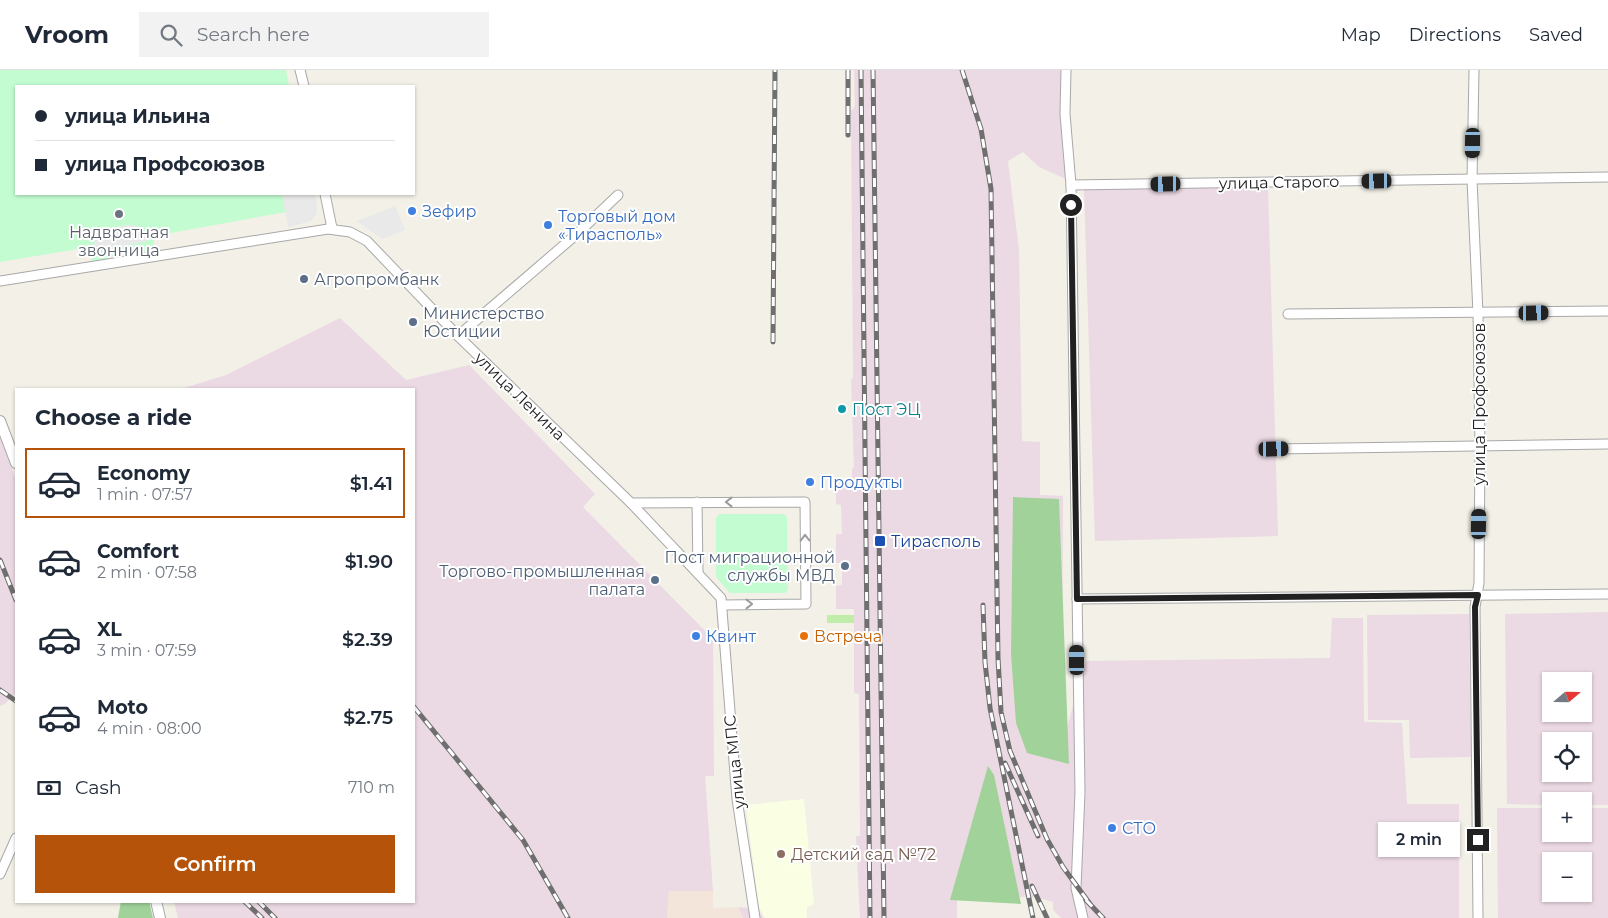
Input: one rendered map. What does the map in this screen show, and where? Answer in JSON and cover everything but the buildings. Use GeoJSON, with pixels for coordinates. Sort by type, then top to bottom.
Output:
{"type":"FeatureCollection","features":[{"type":"Feature","properties":{"kind":"street"},"geometry":{"type":"LineString","coordinates":[[300,70],[304,85]]}},
{"type":"Feature","properties":{"kind":"street"},"geometry":{"type":"LineString","coordinates":[[1066,70],[1065,114],[1071,185],[1080,792],[1076,888],[1083,918]]}},
{"type":"Feature","properties":{"kind":"street","name":"улица Профсоюзов"},"geometry":{"type":"LineString","coordinates":[[1474,70],[1472,180],[1478,314],[1480,445],[1478,595],[1475,607],[1478,918]]}},
{"type":"Feature","properties":{"kind":"street","name":"улица Старого"},"geometry":{"type":"LineString","coordinates":[[1071,185],[1608,177]]}},
{"type":"Feature","properties":{"kind":"street"},"geometry":{"type":"LineString","coordinates":[[325,195],[332,228]]}},
{"type":"Feature","properties":{"kind":"street"},"geometry":{"type":"LineString","coordinates":[[458,336],[578,233],[618,195]]}},
{"type":"Feature","properties":{"kind":"street","name":"улица Ленина"},"geometry":{"type":"LineString","coordinates":[[0,282],[332,228],[350,232],[367,242],[458,336],[631,503],[715,590],[723,604]]}},
{"type":"Feature","properties":{"kind":"street"},"geometry":{"type":"LineString","coordinates":[[1288,314],[1478,314],[1608,311]]}},
{"type":"Feature","properties":{"kind":"street"},"geometry":{"type":"LineString","coordinates":[[0,422],[15,460]]}},
{"type":"Feature","properties":{"kind":"street"},"geometry":{"type":"LineString","coordinates":[[1274,449],[1608,444]]}},
{"type":"Feature","properties":{"kind":"street"},"geometry":{"type":"LineString","coordinates":[[697,502],[698,572]]}},
{"type":"Feature","properties":{"kind":"street"},"geometry":{"type":"LineString","coordinates":[[631,503],[805,502],[806,604],[723,604]]}},
{"type":"Feature","properties":{"kind":"street"},"geometry":{"type":"LineString","coordinates":[[1077,599],[1608,594]]}},
{"type":"Feature","properties":{"kind":"street","name":"улица МПС"},"geometry":{"type":"LineString","coordinates":[[723,604],[730,724],[737,799],[752,908],[756,918]]}},
{"type":"Feature","properties":{"kind":"street"},"geometry":{"type":"LineString","coordinates":[[0,874],[15,840]]}},
{"type":"Feature","properties":{"kind":"street"},"geometry":{"type":"LineString","coordinates":[[156,903],[160,918]]}},
{"type":"Feature","properties":{"kind":"shaded area"},"geometry":{"type":"Polygon","coordinates":[[[854,70],[1061,70],[1063,161],[1067,163],[1068,180],[1039,167],[1023,152],[1008,161],[1019,250],[1022,441],[1040,442],[1040,495],[1063,496],[1062,745],[1086,661],[1330,658],[1332,618],[1363,618],[1364,722],[1402,723],[1407,804],[1459,804],[1459,918],[1061,918],[1053,910],[1053,902],[1035,897],[957,896],[957,918],[860,918],[856,836],[860,836],[859,694],[854,693],[854,609],[836,609],[836,586],[842,585],[842,563],[836,563],[836,534],[842,534],[841,505],[836,504],[836,487],[852,487],[852,468],[854,467],[851,379],[853,378],[851,111],[855,106],[854,70]]]}},
{"type":"Feature","properties":{"kind":"shaded area"},"geometry":{"type":"Polygon","coordinates":[[[1268,185],[1278,536],[1095,541],[1084,190],[1268,185]]]}},
{"type":"Feature","properties":{"kind":"shaded area"},"geometry":{"type":"Polygon","coordinates":[[[282,195],[316,195],[317,213],[311,221],[288,227],[282,195]]]}},
{"type":"Feature","properties":{"kind":"shaded area"},"geometry":{"type":"Polygon","coordinates":[[[395,206],[405,230],[382,239],[357,221],[395,206]]]}},
{"type":"Feature","properties":{"kind":"shaded area"},"geometry":{"type":"Polygon","coordinates":[[[128,225],[138,226],[145,233],[148,241],[96,252],[94,244],[97,235],[104,229],[128,225]]]}},
{"type":"Feature","properties":{"kind":"shaded area"},"geometry":{"type":"Polygon","coordinates":[[[340,318],[406,380],[469,365],[595,494],[583,507],[713,639],[714,776],[705,776],[713,891],[669,891],[667,918],[178,918],[174,903],[415,903],[415,388],[184,388],[226,375],[340,318]]]}},
{"type":"Feature","properties":{"kind":"shaded area"},"geometry":{"type":"Polygon","coordinates":[[[0,437],[15,477],[15,694],[5,704],[0,706],[0,437]]]}},
{"type":"Feature","properties":{"kind":"shaded area"},"geometry":{"type":"Polygon","coordinates":[[[1608,612],[1608,805],[1592,805],[1592,792],[1542,792],[1542,805],[1507,804],[1505,614],[1608,612]]]}},
{"type":"Feature","properties":{"kind":"shaded area"},"geometry":{"type":"Polygon","coordinates":[[[1469,614],[1471,757],[1410,758],[1409,720],[1368,720],[1367,615],[1469,614]]]}},
{"type":"Feature","properties":{"kind":"shaded area","name":"Детский сад №72"},"geometry":{"type":"Polygon","coordinates":[[[804,799],[814,904],[807,907],[807,918],[765,918],[759,907],[746,805],[804,799]]]}},
{"type":"Feature","properties":{"kind":"shaded area"},"geometry":{"type":"Polygon","coordinates":[[[1497,808],[1542,808],[1542,842],[1592,842],[1592,808],[1608,808],[1608,918],[1498,918],[1497,808]]]}},
{"type":"Feature","properties":{"kind":"shaded area"},"geometry":{"type":"Polygon","coordinates":[[[669,891],[713,891],[713,908],[738,907],[743,918],[667,918],[669,891]]]}},
{"type":"Feature","properties":{"kind":"shaded area"},"geometry":{"type":"Polygon","coordinates":[[[738,907],[758,909],[763,918],[743,918],[738,907]]]}},
{"type":"Feature","properties":{"kind":"green space"},"geometry":{"type":"Polygon","coordinates":[[[0,70],[286,70],[289,85],[15,85],[15,195],[283,195],[286,212],[154,236],[154,251],[130,255],[125,249],[116,250],[111,259],[92,261],[90,247],[0,262],[0,70]]]}},
{"type":"Feature","properties":{"kind":"green space"},"geometry":{"type":"Polygon","coordinates":[[[1013,497],[1059,499],[1069,764],[1027,753],[1016,723],[1011,654],[1013,497]]]}},
{"type":"Feature","properties":{"kind":"green space"},"geometry":{"type":"Polygon","coordinates":[[[719,514],[784,514],[787,517],[788,590],[785,593],[730,593],[716,577],[716,518],[719,514]]]}},
{"type":"Feature","properties":{"kind":"green space"},"geometry":{"type":"Polygon","coordinates":[[[827,615],[854,615],[854,623],[827,623],[827,615]]]}},
{"type":"Feature","properties":{"kind":"green space"},"geometry":{"type":"Polygon","coordinates":[[[988,766],[994,775],[1021,904],[950,900],[988,766]]]}},
{"type":"Feature","properties":{"kind":"green space"},"geometry":{"type":"Polygon","coordinates":[[[121,903],[149,903],[153,918],[118,918],[121,903]]]}},
{"type":"Feature","properties":{"kind":"railway"},"geometry":{"type":"LineString","coordinates":[[773,342],[775,70]]}},
{"type":"Feature","properties":{"kind":"railway"},"geometry":{"type":"LineString","coordinates":[[848,70],[848,135]]}},
{"type":"Feature","properties":{"kind":"railway"},"geometry":{"type":"LineString","coordinates":[[861,70],[870,918]]}},
{"type":"Feature","properties":{"kind":"railway"},"geometry":{"type":"LineString","coordinates":[[873,70],[884,918]]}},
{"type":"Feature","properties":{"kind":"railway"},"geometry":{"type":"LineString","coordinates":[[962,70],[981,129],[991,189],[998,658],[1001,712],[1010,751],[1047,839],[1063,867],[1090,904]]}},
{"type":"Feature","properties":{"kind":"railway"},"geometry":{"type":"LineString","coordinates":[[0,560],[15,598]]}},
{"type":"Feature","properties":{"kind":"railway"},"geometry":{"type":"LineString","coordinates":[[983,605],[985,662],[990,708],[1033,918]]}},
{"type":"Feature","properties":{"kind":"railway"},"geometry":{"type":"LineString","coordinates":[[0,690],[15,700]]}},
{"type":"Feature","properties":{"kind":"railway"},"geometry":{"type":"LineString","coordinates":[[415,708],[523,840],[568,918]]}},
{"type":"Feature","properties":{"kind":"railway"},"geometry":{"type":"LineString","coordinates":[[1005,763],[1038,836]]}},
{"type":"Feature","properties":{"kind":"railway"},"geometry":{"type":"LineString","coordinates":[[1032,886],[1047,918]]}},
{"type":"Feature","properties":{"kind":"railway"},"geometry":{"type":"LineString","coordinates":[[1086,900],[1103,918]]}},
{"type":"Feature","properties":{"kind":"railway"},"geometry":{"type":"LineString","coordinates":[[246,903],[262,918]]}},
{"type":"Feature","properties":{"kind":"railway"},"geometry":{"type":"LineString","coordinates":[[260,903],[275,918]]}},
{"type":"Feature","properties":{"kind":"place","name":"Зефир"},"geometry":{"type":"Point","coordinates":[412,211]}},
{"type":"Feature","properties":{"kind":"place","name":"Надвратная звонница"},"geometry":{"type":"Point","coordinates":[119,214]}},
{"type":"Feature","properties":{"kind":"place","name":"Торговый дом «Тирасполь»"},"geometry":{"type":"Point","coordinates":[548,225]}},
{"type":"Feature","properties":{"kind":"place","name":"Агропромбанк"},"geometry":{"type":"Point","coordinates":[304,279]}},
{"type":"Feature","properties":{"kind":"place","name":"Министерство Юстиции"},"geometry":{"type":"Point","coordinates":[413,322]}},
{"type":"Feature","properties":{"kind":"place","name":"Пост ЭЦ"},"geometry":{"type":"Point","coordinates":[842,409]}},
{"type":"Feature","properties":{"kind":"place","name":"Продукты"},"geometry":{"type":"Point","coordinates":[810,482]}},
{"type":"Feature","properties":{"kind":"place","name":"Тирасполь"},"geometry":{"type":"Point","coordinates":[880,541]}},
{"type":"Feature","properties":{"kind":"place","name":"Пост миграционной службы МВД"},"geometry":{"type":"Point","coordinates":[845,566]}},
{"type":"Feature","properties":{"kind":"place","name":"Торгово-промышленная палата"},"geometry":{"type":"Point","coordinates":[655,580]}},
{"type":"Feature","properties":{"kind":"place","name":"Квинт"},"geometry":{"type":"Point","coordinates":[696,636]}},
{"type":"Feature","properties":{"kind":"place","name":"Встреча"},"geometry":{"type":"Point","coordinates":[804,636]}},
{"type":"Feature","properties":{"kind":"place","name":"СТО"},"geometry":{"type":"Point","coordinates":[1112,828]}},
{"type":"Feature","properties":{"kind":"place","name":"Детский сад №72"},"geometry":{"type":"Point","coordinates":[781,854]}},
{"type":"Feature","properties":{"kind":"route"},"geometry":{"type":"LineString","coordinates":[[1071,205],[1077,599],[1478,595],[1475,607],[1478,840]]}}]}
